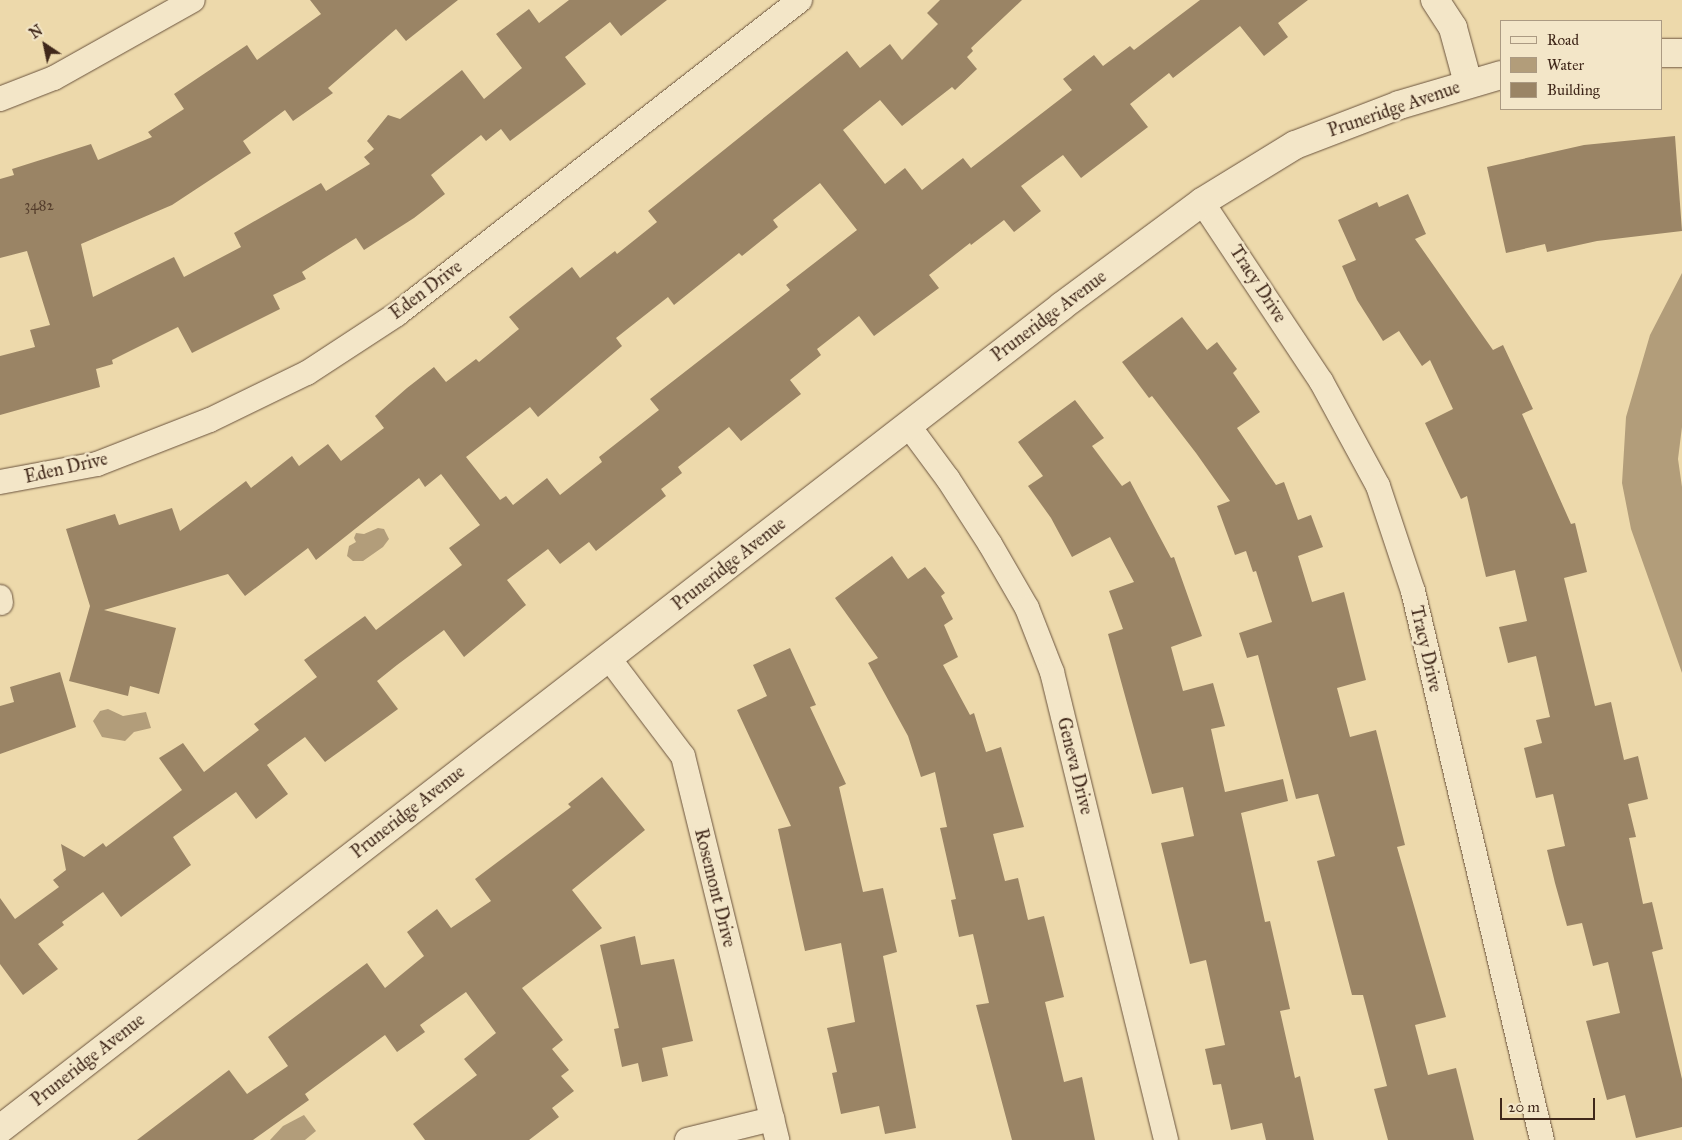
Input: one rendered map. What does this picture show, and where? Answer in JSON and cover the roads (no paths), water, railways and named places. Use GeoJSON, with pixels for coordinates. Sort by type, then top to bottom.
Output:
{"type":"FeatureCollection","features":[{"type":"Feature","properties":{"kind":"main road"},"geometry":{"type":"LineString","coordinates":[[1435,0],[1453,28],[1468,83]]}},
{"type":"Feature","properties":{"kind":"main road"},"geometry":{"type":"LineString","coordinates":[[1662,53],[1682,53]]}},
{"type":"Feature","properties":{"kind":"main road","name":"Pruneridge Avenue"},"geometry":{"type":"LineString","coordinates":[[0,1129],[908,425],[1202,202],[1295,145],[1399,105],[1468,83],[1500,75]]}},
{"type":"Feature","properties":{"kind":"street"},"geometry":{"type":"LineString","coordinates":[[0,99],[54,78],[193,0]]}},
{"type":"Feature","properties":{"kind":"street","name":"Eden Drive"},"geometry":{"type":"LineString","coordinates":[[0,482],[98,464],[210,420],[307,373],[396,314],[800,0]]}},
{"type":"Feature","properties":{"kind":"street","name":"Tracy Drive"},"geometry":{"type":"LineString","coordinates":[[1202,202],[1321,381],[1378,486],[1413,591],[1542,1140]]}},
{"type":"Feature","properties":{"kind":"street","name":"Geneva Drive"},"geometry":{"type":"LineString","coordinates":[[908,425],[948,479],[990,544],[1027,608],[1052,672],[1166,1140]]}},
{"type":"Feature","properties":{"kind":"street","name":"Rosemont Drive"},"geometry":{"type":"LineString","coordinates":[[608,657],[648,706],[683,756],[774,1129]]}},
{"type":"Feature","properties":{"kind":"street"},"geometry":{"type":"LineString","coordinates":[[687,1140],[774,1129]]}},
{"type":"Feature","properties":{"kind":"water"},"geometry":{"type":"Polygon","coordinates":[[[1682,273],[1682,427],[1678,459],[1682,487],[1682,673],[1631,529],[1622,483],[1626,417],[1650,335],[1682,273]]]}},
{"type":"Feature","properties":{"kind":"water"},"geometry":{"type":"Polygon","coordinates":[[[378,528],[384,529],[389,539],[383,547],[363,561],[353,561],[347,556],[349,546],[356,542],[354,538],[356,533],[364,534],[378,528]]]}},
{"type":"Feature","properties":{"kind":"water"},"geometry":{"type":"Polygon","coordinates":[[[108,709],[123,716],[146,712],[151,728],[134,732],[125,741],[102,737],[93,721],[100,711],[108,709]]]}},
{"type":"Feature","properties":{"kind":"water"},"geometry":{"type":"Polygon","coordinates":[[[304,1115],[316,1131],[305,1140],[270,1140],[283,1126],[304,1115]]]}}]}
